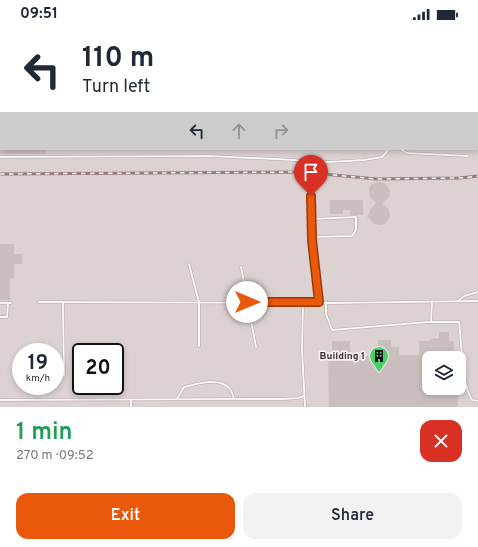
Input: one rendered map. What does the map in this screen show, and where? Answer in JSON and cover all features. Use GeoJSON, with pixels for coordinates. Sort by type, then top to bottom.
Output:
{"type":"FeatureCollection","features":[{"type":"Feature","properties":{"kind":"lane"},"geometry":{"type":"LineString","coordinates":[[0,157],[209,156],[296,160],[311,163],[364,160],[382,157],[388,150]]}},
{"type":"Feature","properties":{"kind":"lane"},"geometry":{"type":"LineString","coordinates":[[402,150],[407,153],[468,156]]}},
{"type":"Feature","properties":{"kind":"lane"},"geometry":{"type":"LineString","coordinates":[[311,163],[312,237],[319,302]]}},
{"type":"Feature","properties":{"kind":"lane"},"geometry":{"type":"LineString","coordinates":[[312,219],[356,217],[356,229],[352,236],[312,237]]}},
{"type":"Feature","properties":{"kind":"lane"},"geometry":{"type":"LineString","coordinates":[[189,264],[199,302],[199,346]]}},
{"type":"Feature","properties":{"kind":"lane"},"geometry":{"type":"LineString","coordinates":[[241,267],[256,347]]}},
{"type":"Feature","properties":{"kind":"lane"},"geometry":{"type":"LineString","coordinates":[[458,301],[464,296],[478,292]]}},
{"type":"Feature","properties":{"kind":"lane"},"geometry":{"type":"LineString","coordinates":[[431,322],[432,301]]}},
{"type":"Feature","properties":{"kind":"lane"},"geometry":{"type":"LineString","coordinates":[[39,302],[478,301]]}},
{"type":"Feature","properties":{"kind":"lane"},"geometry":{"type":"LineString","coordinates":[[63,302],[64,343]]}},
{"type":"Feature","properties":{"kind":"lane"},"geometry":{"type":"LineString","coordinates":[[303,302],[302,350],[305,406]]}},
{"type":"Feature","properties":{"kind":"lane"},"geometry":{"type":"LineString","coordinates":[[326,302],[326,314],[332,330],[431,322],[459,322],[464,374],[469,396],[472,400],[478,401]]}},
{"type":"Feature","properties":{"kind":"lane"},"geometry":{"type":"LineString","coordinates":[[0,303],[9,303],[7,317],[0,317]]}},
{"type":"Feature","properties":{"kind":"lane"},"geometry":{"type":"LineString","coordinates":[[177,400],[184,386],[221,382],[230,388],[234,399]]}},
{"type":"Feature","properties":{"kind":"lane"},"geometry":{"type":"LineString","coordinates":[[0,400],[285,399],[304,396]]}},
{"type":"Feature","properties":{"kind":"lane"},"geometry":{"type":"LineString","coordinates":[[131,400],[131,407]]}},
{"type":"Feature","properties":{"kind":"shaded area"},"geometry":{"type":"Polygon","coordinates":[[[0,150],[478,150],[478,407],[0,407],[0,150]]]}},
{"type":"Feature","properties":{"kind":"building"},"geometry":{"type":"Polygon","coordinates":[[[0,150],[46,150],[46,154],[0,154],[0,150]]]}},
{"type":"Feature","properties":{"kind":"building"},"geometry":{"type":"Polygon","coordinates":[[[377,182],[386,184],[390,191],[389,197],[382,204],[389,209],[390,217],[386,223],[381,225],[374,224],[369,218],[367,219],[370,210],[376,203],[370,197],[369,189],[371,185],[377,182]]]}},
{"type":"Feature","properties":{"kind":"building"},"geometry":{"type":"Polygon","coordinates":[[[330,200],[363,200],[363,215],[350,215],[350,210],[343,210],[343,214],[330,214],[330,200]]]}},
{"type":"Feature","properties":{"kind":"building"},"geometry":{"type":"Polygon","coordinates":[[[0,244],[14,244],[14,254],[22,254],[22,264],[14,264],[14,278],[10,278],[10,300],[0,300],[0,244]]]}},
{"type":"Feature","properties":{"kind":"building","name":"Building 1"},"geometry":{"type":"Polygon","coordinates":[[[439,332],[449,332],[449,341],[454,341],[454,351],[422,351],[422,395],[458,395],[458,407],[329,407],[328,356],[332,356],[332,341],[350,341],[350,356],[378,356],[378,340],[391,340],[391,347],[399,347],[399,355],[419,355],[419,341],[430,341],[430,339],[439,338],[439,332]]]}},
{"type":"Feature","properties":{"kind":"railway"},"geometry":{"type":"LineString","coordinates":[[0,174],[301,172],[377,179],[460,178],[478,176]]}},
{"type":"Feature","properties":{"kind":"place","name":"Building 1"},"geometry":{"type":"Point","coordinates":[379,373]}},
{"type":"Feature","properties":{"kind":"route"},"geometry":{"type":"LineString","coordinates":[[247,302],[319,302],[319,289],[312,240],[311,196]]}}]}
